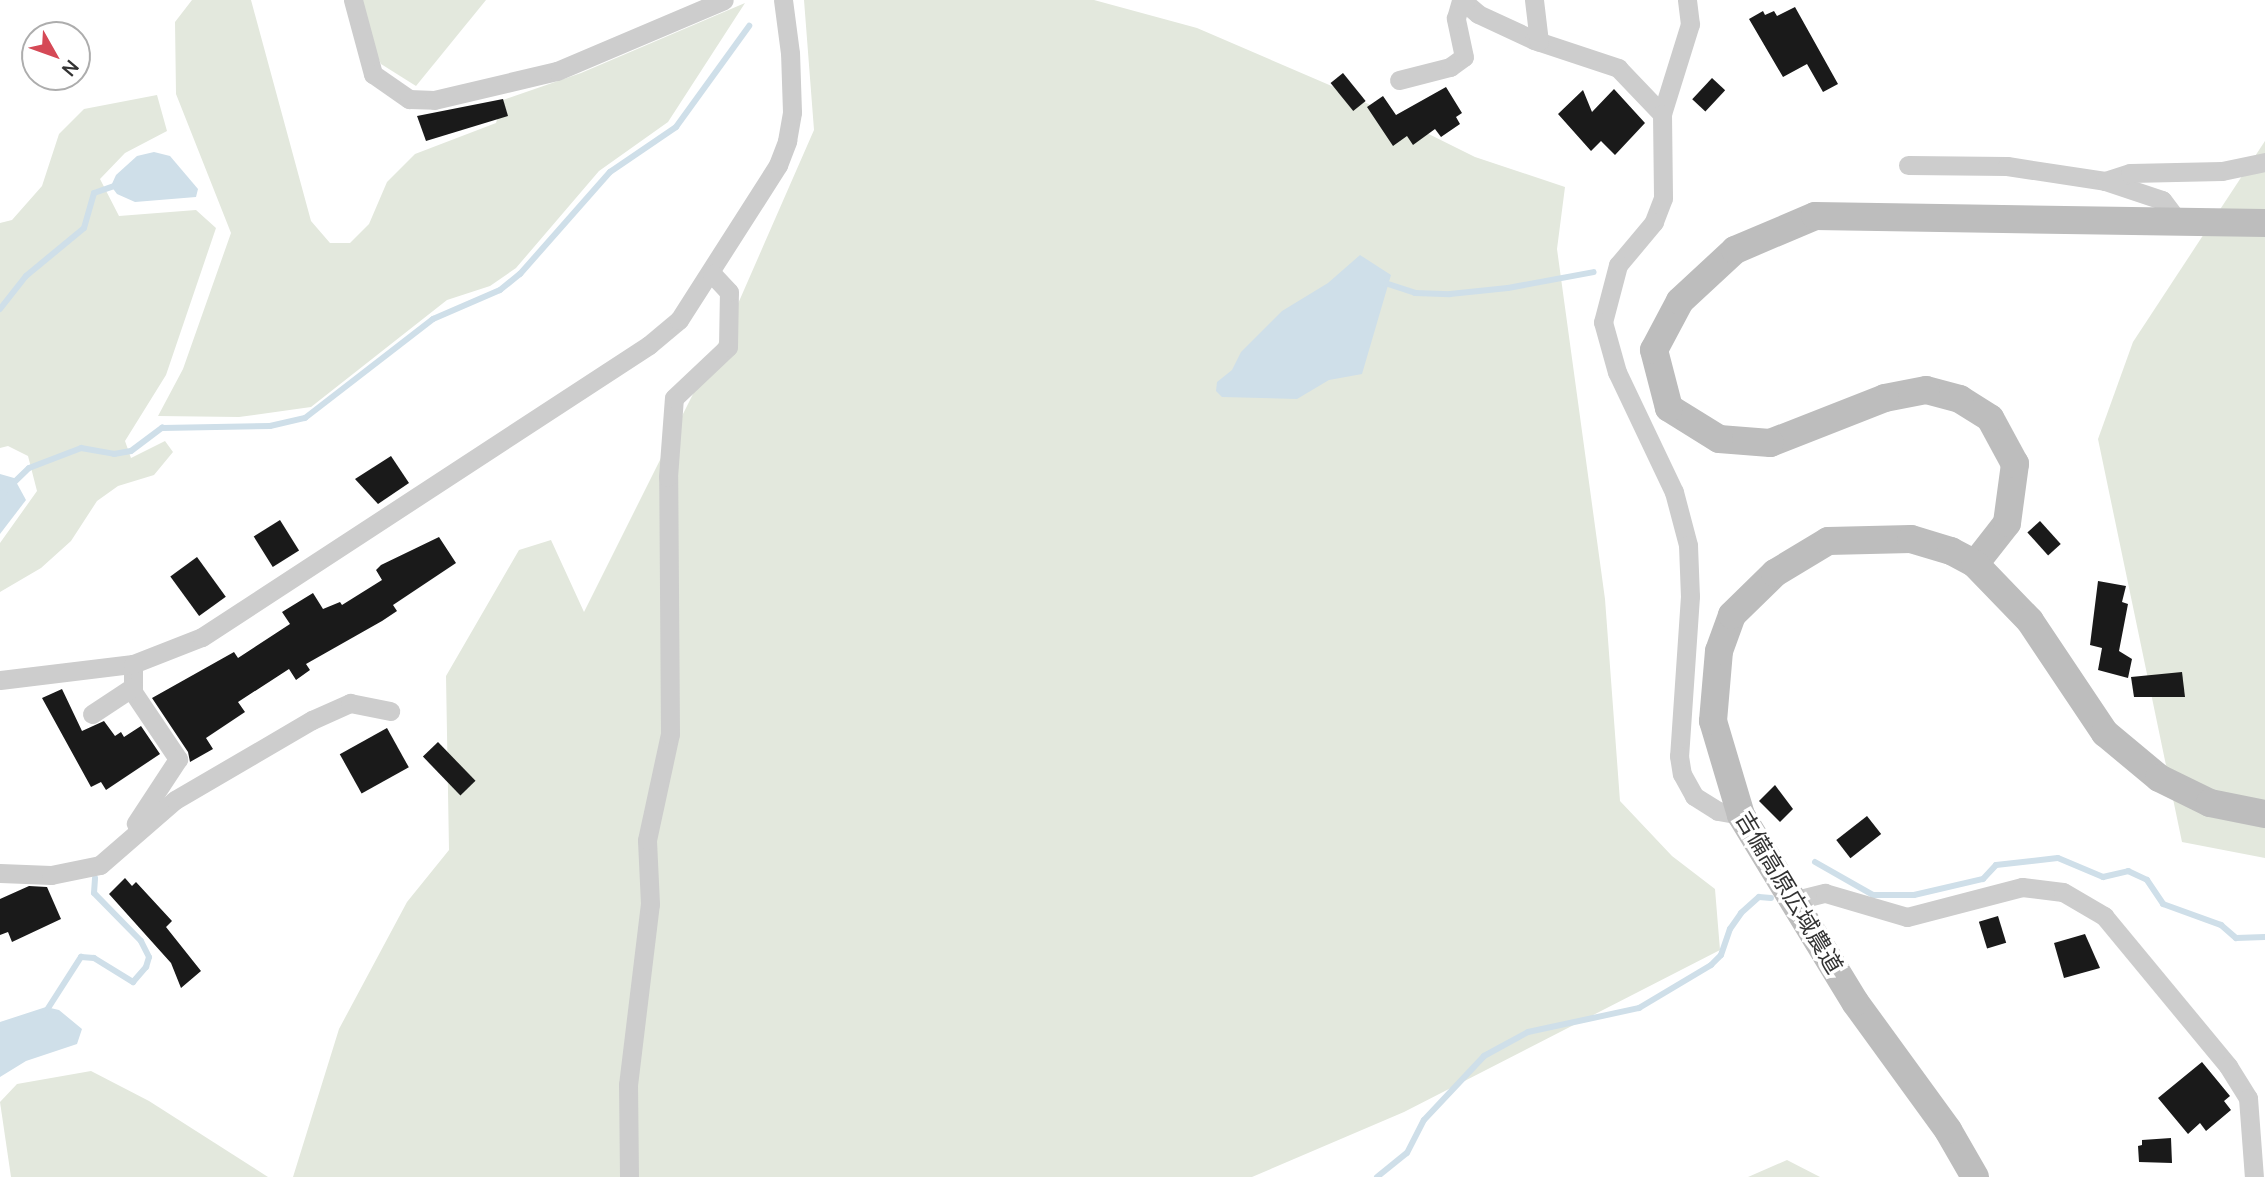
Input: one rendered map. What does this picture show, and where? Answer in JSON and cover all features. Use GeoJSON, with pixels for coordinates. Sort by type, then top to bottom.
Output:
{"type":"FeatureCollection","features":[{"type":"Feature","properties":{"kind":"street"},"geometry":{"type":"LineString","coordinates":[[353,0],[373,74],[409,99],[435,100],[557,71],[724,0]]}},
{"type":"Feature","properties":{"kind":"street"},"geometry":{"type":"LineString","coordinates":[[0,680],[133,664],[202,637],[649,345],[679,320],[712,274],[778,165],[787,141],[792,112],[790,53],[783,0]]}},
{"type":"Feature","properties":{"kind":"street"},"geometry":{"type":"LineString","coordinates":[[1399,80],[1450,67],[1464,57],[1456,18],[1461,0],[1478,14],[1539,42],[1618,68],[1662,114]]}},
{"type":"Feature","properties":{"kind":"street"},"geometry":{"type":"LineString","coordinates":[[1534,0],[1539,42]]}},
{"type":"Feature","properties":{"kind":"street"},"geometry":{"type":"LineString","coordinates":[[1687,0],[1690,24],[1662,114],[1663,198],[1654,222],[1618,265],[1603,322],[1607,349],[1674,492],[1688,545],[1690,596],[1679,756],[1682,774],[1694,796],[1718,811],[1741,815]]}},
{"type":"Feature","properties":{"kind":"street"},"geometry":{"type":"LineString","coordinates":[[2105,181],[2130,173],[2222,171],[2265,162]]}},
{"type":"Feature","properties":{"kind":"street"},"geometry":{"type":"LineString","coordinates":[[1908,165],[2007,166],[2105,181],[2162,200],[2178,221]]}},
{"type":"Feature","properties":{"kind":"street"},"geometry":{"type":"LineString","coordinates":[[1975,564],[2007,523],[2015,464],[1990,418],[1960,399],[1926,390],[1885,398],[1770,443],[1719,439],[1669,408],[1654,350],[1680,300],[1735,250],[1815,216],[2265,223]]}},
{"type":"Feature","properties":{"kind":"street"},"geometry":{"type":"LineString","coordinates":[[629,1177],[628,1085],[650,904],[647,840],[670,734],[668,477],[674,398],[728,347],[729,292],[712,274]]}},
{"type":"Feature","properties":{"kind":"street","name":"吉備高原広域農道"},"geometry":{"type":"LineString","coordinates":[[1975,1177],[1791,901],[1741,815],[1713,721],[1719,651],[1732,615],[1775,573],[1828,541],[1911,539],[1975,564],[2030,621],[2105,733],[2159,778],[2210,803],[2265,814]]}},
{"type":"Feature","properties":{"kind":"street"},"geometry":{"type":"LineString","coordinates":[[126,839],[178,759],[133,687],[133,664]]}},
{"type":"Feature","properties":{"kind":"street"},"geometry":{"type":"LineString","coordinates":[[92,714],[133,687]]}},
{"type":"Feature","properties":{"kind":"street"},"geometry":{"type":"LineString","coordinates":[[0,873],[13,876],[77,873],[100,865],[126,839],[175,800],[312,720],[350,703],[390,711]]}},
{"type":"Feature","properties":{"kind":"street"},"geometry":{"type":"LineString","coordinates":[[1791,901],[1825,893],[1908,917],[2022,887],[2063,892],[2104,916],[2228,1066],[2248,1098],[2254,1177]]}},
{"type":"Feature","properties":{"kind":"shaded area"},"geometry":{"type":"Polygon","coordinates":[[[192,0],[251,0],[311,221],[330,243],[350,243],[369,224],[387,182],[415,154],[496,123],[503,100],[581,73],[745,3],[668,122],[599,171],[516,268],[490,286],[447,300],[311,407],[239,417],[158,416],[183,369],[231,233],[176,94],[175,22],[192,0]]]}},
{"type":"Feature","properties":{"kind":"shaded area"},"geometry":{"type":"Polygon","coordinates":[[[361,0],[486,0],[416,86],[381,64],[368,36],[361,0]]]}},
{"type":"Feature","properties":{"kind":"shaded area"},"geometry":{"type":"Polygon","coordinates":[[[804,0],[1094,0],[1197,28],[1334,87],[1475,157],[1565,187],[1557,249],[1605,599],[1620,801],[1672,856],[1715,889],[1720,950],[1404,1112],[1252,1177],[293,1177],[339,1029],[407,902],[449,850],[446,676],[519,550],[551,540],[584,612],[737,306],[814,130],[804,0]]]}},
{"type":"Feature","properties":{"kind":"shaded area"},"geometry":{"type":"Polygon","coordinates":[[[157,95],[167,131],[125,153],[100,179],[119,216],[196,210],[216,228],[166,375],[125,441],[131,458],[165,441],[173,452],[154,475],[118,486],[97,501],[71,541],[41,568],[0,592],[0,543],[37,491],[28,456],[8,446],[0,448],[0,223],[12,220],[42,186],[59,134],[84,109],[157,95]]]}},
{"type":"Feature","properties":{"kind":"shaded area"},"geometry":{"type":"Polygon","coordinates":[[[2265,141],[2265,858],[2182,842],[2098,439],[2133,342],[2265,141]]]}},
{"type":"Feature","properties":{"kind":"shaded area"},"geometry":{"type":"Polygon","coordinates":[[[154,152],[170,156],[198,189],[196,197],[135,202],[117,194],[111,186],[116,175],[137,156],[154,152]]]}},
{"type":"Feature","properties":{"kind":"shaded area"},"geometry":{"type":"Polygon","coordinates":[[[1360,255],[1391,275],[1362,374],[1329,380],[1297,399],[1222,397],[1216,391],[1217,382],[1232,370],[1241,352],[1282,311],[1328,283],[1360,255]]]}},
{"type":"Feature","properties":{"kind":"shaded area"},"geometry":{"type":"Polygon","coordinates":[[[0,474],[14,478],[26,500],[0,534],[0,474]]]}},
{"type":"Feature","properties":{"kind":"shaded area"},"geometry":{"type":"Polygon","coordinates":[[[46,1007],[59,1010],[82,1029],[77,1044],[26,1061],[0,1077],[0,1022],[46,1007]]]}},
{"type":"Feature","properties":{"kind":"shaded area"},"geometry":{"type":"Polygon","coordinates":[[[91,1071],[149,1101],[268,1177],[11,1177],[0,1102],[17,1084],[91,1071]]]}},
{"type":"Feature","properties":{"kind":"shaded area"},"geometry":{"type":"Polygon","coordinates":[[[1787,1160],[1820,1177],[1748,1177],[1787,1160]]]}},
{"type":"Feature","properties":{"kind":"building"},"geometry":{"type":"Polygon","coordinates":[[[1795,7],[1838,84],[1823,92],[1807,64],[1783,77],[1749,19],[1763,11],[1765,15],[1774,11],[1777,16],[1795,7]]]}},
{"type":"Feature","properties":{"kind":"building"},"geometry":{"type":"Polygon","coordinates":[[[1343,73],[1366,101],[1353,111],[1331,83],[1343,73]]]}},
{"type":"Feature","properties":{"kind":"building"},"geometry":{"type":"Polygon","coordinates":[[[1712,78],[1725,90],[1705,111],[1692,99],[1712,78]]]}},
{"type":"Feature","properties":{"kind":"building"},"geometry":{"type":"Polygon","coordinates":[[[1446,87],[1462,113],[1456,117],[1460,124],[1441,137],[1435,129],[1413,145],[1407,136],[1393,146],[1367,107],[1383,96],[1396,115],[1446,87]]]}},
{"type":"Feature","properties":{"kind":"building"},"geometry":{"type":"Polygon","coordinates":[[[1614,89],[1645,123],[1615,155],[1601,141],[1591,151],[1558,114],[1583,90],[1592,112],[1614,89]]]}},
{"type":"Feature","properties":{"kind":"building"},"geometry":{"type":"Polygon","coordinates":[[[503,99],[508,116],[426,141],[417,116],[503,99]]]}},
{"type":"Feature","properties":{"kind":"building"},"geometry":{"type":"Polygon","coordinates":[[[391,456],[409,483],[378,504],[355,479],[391,456]]]}},
{"type":"Feature","properties":{"kind":"building"},"geometry":{"type":"Polygon","coordinates":[[[280,520],[299,551],[273,567],[254,536],[280,520]]]}},
{"type":"Feature","properties":{"kind":"building"},"geometry":{"type":"Polygon","coordinates":[[[2040,521],[2061,544],[2048,555],[2027,532],[2040,521]]]}},
{"type":"Feature","properties":{"kind":"building"},"geometry":{"type":"Polygon","coordinates":[[[439,537],[456,563],[393,605],[397,611],[306,664],[310,670],[296,680],[289,669],[238,702],[245,712],[206,738],[213,749],[190,762],[188,752],[152,698],[234,652],[238,658],[290,624],[282,612],[313,593],[323,609],[340,602],[342,605],[382,580],[376,570],[381,565],[439,537]]]}},
{"type":"Feature","properties":{"kind":"building"},"geometry":{"type":"Polygon","coordinates":[[[197,557],[226,597],[199,616],[170,576],[197,557]]]}},
{"type":"Feature","properties":{"kind":"building"},"geometry":{"type":"Polygon","coordinates":[[[2098,581],[2126,586],[2122,602],[2128,604],[2119,651],[2132,659],[2128,678],[2098,670],[2102,648],[2090,645],[2098,581]]]}},
{"type":"Feature","properties":{"kind":"building"},"geometry":{"type":"Polygon","coordinates":[[[2182,672],[2185,697],[2134,697],[2131,677],[2182,672]]]}},
{"type":"Feature","properties":{"kind":"building"},"geometry":{"type":"Polygon","coordinates":[[[62,689],[82,731],[104,721],[115,736],[121,732],[124,737],[141,726],[160,754],[106,790],[101,782],[91,787],[42,698],[62,689]]]}},
{"type":"Feature","properties":{"kind":"building"},"geometry":{"type":"Polygon","coordinates":[[[387,728],[409,767],[362,794],[340,754],[387,728]]]}},
{"type":"Feature","properties":{"kind":"building"},"geometry":{"type":"Polygon","coordinates":[[[438,742],[476,781],[460,795],[423,757],[438,742]]]}},
{"type":"Feature","properties":{"kind":"building"},"geometry":{"type":"Polygon","coordinates":[[[1775,785],[1793,809],[1780,822],[1759,801],[1775,785]]]}},
{"type":"Feature","properties":{"kind":"building"},"geometry":{"type":"Polygon","coordinates":[[[1867,816],[1881,834],[1850,858],[1836,840],[1867,816]]]}},
{"type":"Feature","properties":{"kind":"building"},"geometry":{"type":"Polygon","coordinates":[[[125,878],[132,886],[136,882],[172,921],[166,927],[201,971],[181,988],[171,963],[109,894],[125,878]]]}},
{"type":"Feature","properties":{"kind":"building"},"geometry":{"type":"Polygon","coordinates":[[[29,886],[47,887],[61,919],[12,942],[8,932],[0,935],[0,899],[29,886]]]}},
{"type":"Feature","properties":{"kind":"building"},"geometry":{"type":"Polygon","coordinates":[[[1998,916],[2006,943],[1987,949],[1979,922],[1998,916]]]}},
{"type":"Feature","properties":{"kind":"building"},"geometry":{"type":"Polygon","coordinates":[[[2085,934],[2100,968],[2064,978],[2054,943],[2085,934]]]}},
{"type":"Feature","properties":{"kind":"building"},"geometry":{"type":"Polygon","coordinates":[[[2202,1062],[2230,1096],[2224,1101],[2231,1110],[2206,1131],[2200,1123],[2188,1134],[2158,1098],[2202,1062]]]}},
{"type":"Feature","properties":{"kind":"building"},"geometry":{"type":"Polygon","coordinates":[[[2171,1138],[2172,1163],[2139,1162],[2138,1146],[2142,1145],[2142,1140],[2171,1138]]]}},
{"type":"Feature","properties":{"kind":"waterway"},"geometry":{"type":"LineString","coordinates":[[0,496],[29,468],[81,448],[114,454],[131,451],[162,428],[270,426],[305,418],[433,319],[500,290],[520,274],[610,172],[676,127],[749,26]]}},
{"type":"Feature","properties":{"kind":"waterway"},"geometry":{"type":"LineString","coordinates":[[0,309],[26,276],[84,228],[94,193],[117,185]]}},
{"type":"Feature","properties":{"kind":"waterway"},"geometry":{"type":"LineString","coordinates":[[1382,282],[1415,293],[1450,294],[1508,288],[1594,272]]}},
{"type":"Feature","properties":{"kind":"waterway"},"geometry":{"type":"LineString","coordinates":[[1815,862],[1873,895],[1914,895],[1983,879],[1996,865],[2058,858],[2103,877],[2128,871],[2147,880],[2163,904],[2221,925],[2236,938],[2265,937]]}},
{"type":"Feature","properties":{"kind":"waterway"},"geometry":{"type":"LineString","coordinates":[[45,1013],[81,957],[94,958],[133,982],[146,967],[149,957],[141,941],[94,893],[95,878]]}},
{"type":"Feature","properties":{"kind":"waterway"},"geometry":{"type":"LineString","coordinates":[[1377,1177],[1407,1153],[1424,1120],[1484,1056],[1528,1032],[1639,1008],[1711,965],[1721,955],[1730,929],[1741,913],[1759,897],[1771,898]]}}]}
